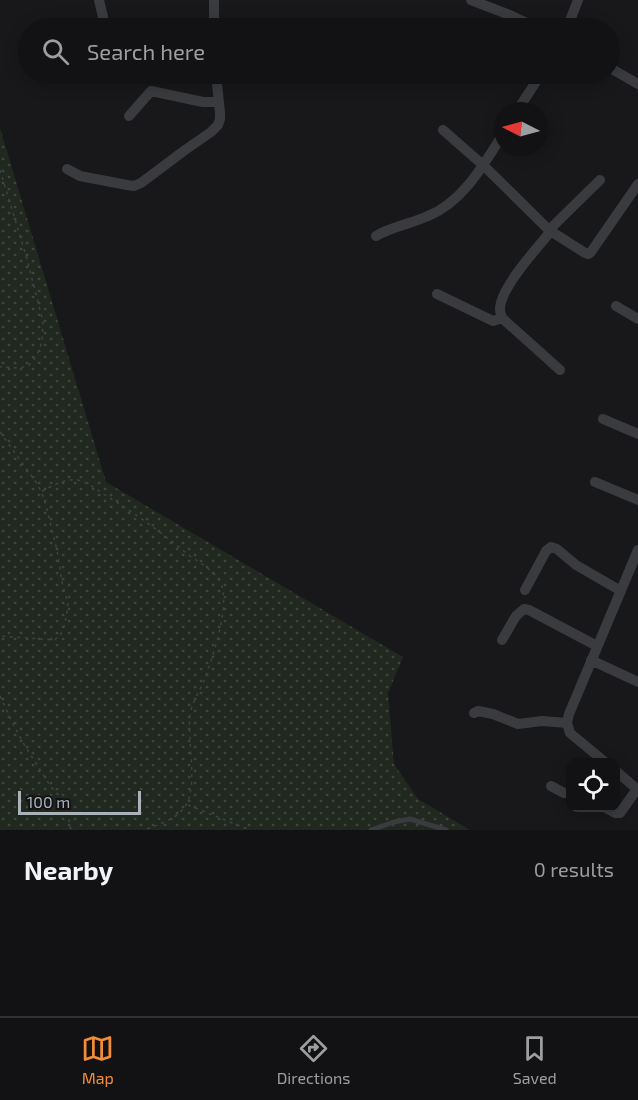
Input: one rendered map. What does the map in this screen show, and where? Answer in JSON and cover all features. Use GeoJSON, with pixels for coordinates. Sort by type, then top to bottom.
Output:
{"type":"FeatureCollection","features":[{"type":"Feature","properties":{"kind":"street"},"geometry":{"type":"LineString","coordinates":[[99,0],[103,18]]}},
{"type":"Feature","properties":{"kind":"street"},"geometry":{"type":"LineString","coordinates":[[214,0],[214,18]]}},
{"type":"Feature","properties":{"kind":"street"},"geometry":{"type":"LineString","coordinates":[[471,0],[516,18]]}},
{"type":"Feature","properties":{"kind":"street"},"geometry":{"type":"LineString","coordinates":[[571,18],[578,0]]}},
{"type":"Feature","properties":{"kind":"street"},"geometry":{"type":"LineString","coordinates":[[620,74],[638,84]]}},
{"type":"Feature","properties":{"kind":"street"},"geometry":{"type":"LineString","coordinates":[[67,169],[80,176],[127,185],[134,186],[141,183],[212,132],[220,119],[217,84]]}},
{"type":"Feature","properties":{"kind":"street"},"geometry":{"type":"LineString","coordinates":[[523,102],[535,84]]}},
{"type":"Feature","properties":{"kind":"street"},"geometry":{"type":"LineString","coordinates":[[129,116],[151,91],[203,102],[218,102]]}},
{"type":"Feature","properties":{"kind":"street"},"geometry":{"type":"LineString","coordinates":[[443,130],[483,165],[550,231],[588,254],[638,184]]}},
{"type":"Feature","properties":{"kind":"street"},"geometry":{"type":"LineString","coordinates":[[376,236],[389,228],[428,216],[456,198],[494,148]]}},
{"type":"Feature","properties":{"kind":"street"},"geometry":{"type":"LineString","coordinates":[[560,370],[502,318],[499,311],[500,305],[513,280],[550,231],[600,180]]}},
{"type":"Feature","properties":{"kind":"street"},"geometry":{"type":"LineString","coordinates":[[436,294],[493,321],[502,318]]}},
{"type":"Feature","properties":{"kind":"street"},"geometry":{"type":"LineString","coordinates":[[616,306],[638,320]]}},
{"type":"Feature","properties":{"kind":"street"},"geometry":{"type":"LineString","coordinates":[[603,419],[638,434]]}},
{"type":"Feature","properties":{"kind":"street"},"geometry":{"type":"LineString","coordinates":[[594,482],[638,500]]}},
{"type":"Feature","properties":{"kind":"street"},"geometry":{"type":"LineString","coordinates":[[525,590],[546,551],[551,547],[557,549],[576,565],[621,591]]}},
{"type":"Feature","properties":{"kind":"street"},"geometry":{"type":"LineString","coordinates":[[600,758],[570,733],[567,723],[638,550]]}},
{"type":"Feature","properties":{"kind":"street"},"geometry":{"type":"LineString","coordinates":[[502,640],[516,616],[524,609],[597,646]]}},
{"type":"Feature","properties":{"kind":"street"},"geometry":{"type":"LineString","coordinates":[[591,660],[638,682]]}},
{"type":"Feature","properties":{"kind":"street"},"geometry":{"type":"LineString","coordinates":[[474,713],[478,711],[493,714],[518,724],[567,723]]}},
{"type":"Feature","properties":{"kind":"street"},"geometry":{"type":"LineString","coordinates":[[614,812],[620,813],[638,790],[620,775]]}},
{"type":"Feature","properties":{"kind":"street"},"geometry":{"type":"LineString","coordinates":[[551,786],[566,793]]}},
{"type":"Feature","properties":{"kind":"lane"},"geometry":{"type":"LineString","coordinates":[[371,830],[410,819],[446,830]]}},
{"type":"Feature","properties":{"kind":"path"},"geometry":{"type":"LineString","coordinates":[[0,170],[43,322],[42,342],[36,357],[29,365],[20,368],[0,367]]}},
{"type":"Feature","properties":{"kind":"path"},"geometry":{"type":"LineString","coordinates":[[0,432],[38,484],[44,498],[68,604],[65,624],[60,636],[54,640],[0,636]]}},
{"type":"Feature","properties":{"kind":"path"},"geometry":{"type":"LineString","coordinates":[[42,491],[66,480],[85,483],[129,510],[217,577],[223,591],[223,610],[219,632],[190,713],[192,763],[191,790],[187,804],[180,813],[143,830]]}},
{"type":"Feature","properties":{"kind":"path"},"geometry":{"type":"LineString","coordinates":[[0,696],[25,746],[51,786],[65,802],[71,830]]}},
{"type":"Feature","properties":{"kind":"path"},"geometry":{"type":"LineString","coordinates":[[187,804],[250,830]]}},
{"type":"Feature","properties":{"kind":"shaded area"},"geometry":{"type":"Polygon","coordinates":[[[0,128],[106,482],[403,657],[388,693],[394,764],[418,799],[470,830],[0,830],[0,128]]]}}]}
